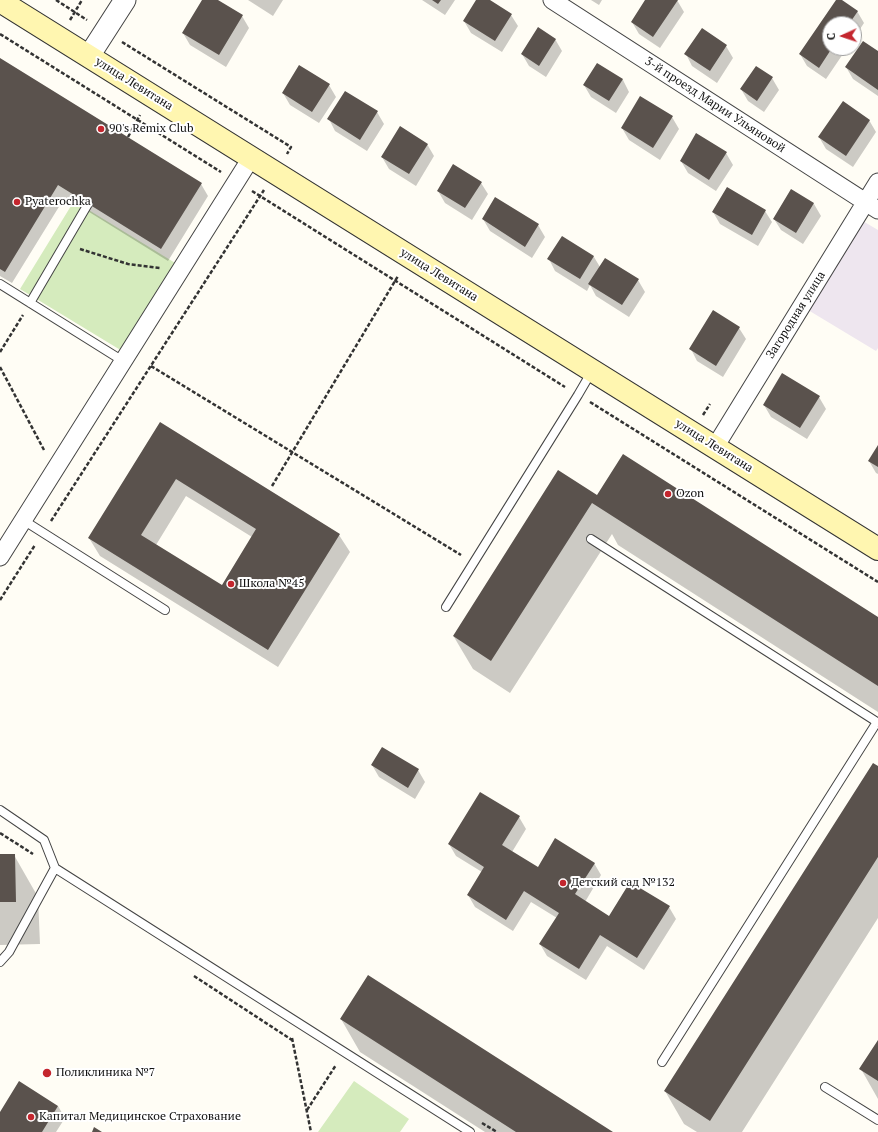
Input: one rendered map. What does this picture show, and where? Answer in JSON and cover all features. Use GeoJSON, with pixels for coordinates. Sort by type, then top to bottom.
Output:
{"type":"FeatureCollection","features":[{"type":"Feature","properties":{"kind":"main road","name":"улица Левитана"},"geometry":{"type":"LineString","coordinates":[[0,1],[878,549]]}},
{"type":"Feature","properties":{"kind":"street"},"geometry":{"type":"LineString","coordinates":[[89,56],[125,0]]}},
{"type":"Feature","properties":{"kind":"street","name":"3-й проезд Марии Ульяновой"},"geometry":{"type":"LineString","coordinates":[[552,0],[872,206]]}},
{"type":"Feature","properties":{"kind":"street"},"geometry":{"type":"LineString","coordinates":[[0,557],[251,158]]}},
{"type":"Feature","properties":{"kind":"street","name":"Загородная улица"},"geometry":{"type":"LineString","coordinates":[[715,447],[872,206],[878,182]]}},
{"type":"Feature","properties":{"kind":"lane"},"geometry":{"type":"LineString","coordinates":[[30,303],[88,204]]}},
{"type":"Feature","properties":{"kind":"lane"},"geometry":{"type":"LineString","coordinates":[[0,284],[123,362]]}},
{"type":"Feature","properties":{"kind":"lane"},"geometry":{"type":"LineString","coordinates":[[446,607],[592,370]]}},
{"type":"Feature","properties":{"kind":"lane"},"geometry":{"type":"LineString","coordinates":[[23,520],[165,610]]}},
{"type":"Feature","properties":{"kind":"lane"},"geometry":{"type":"LineString","coordinates":[[591,539],[878,722],[662,1062]]}},
{"type":"Feature","properties":{"kind":"lane"},"geometry":{"type":"LineString","coordinates":[[0,810],[44,840],[55,868],[470,1132]]}},
{"type":"Feature","properties":{"kind":"lane"},"geometry":{"type":"LineString","coordinates":[[0,962],[9,952],[55,868]]}},
{"type":"Feature","properties":{"kind":"lane"},"geometry":{"type":"LineString","coordinates":[[825,1087],[878,1120]]}},
{"type":"Feature","properties":{"kind":"path"},"geometry":{"type":"LineString","coordinates":[[0,600],[291,147],[56,0]]}},
{"type":"Feature","properties":{"kind":"path"},"geometry":{"type":"LineString","coordinates":[[0,34],[878,582]]}},
{"type":"Feature","properties":{"kind":"path"},"geometry":{"type":"LineString","coordinates":[[128,137],[141,114]]}},
{"type":"Feature","properties":{"kind":"path"},"geometry":{"type":"LineString","coordinates":[[65,244],[128,264],[180,270]]}},
{"type":"Feature","properties":{"kind":"path"},"geometry":{"type":"LineString","coordinates":[[272,486],[410,256]]}},
{"type":"Feature","properties":{"kind":"path"},"geometry":{"type":"LineString","coordinates":[[0,352],[30,303]]}},
{"type":"Feature","properties":{"kind":"path"},"geometry":{"type":"LineString","coordinates":[[151,366],[474,562]]}},
{"type":"Feature","properties":{"kind":"path"},"geometry":{"type":"LineString","coordinates":[[0,367],[45,452]]}},
{"type":"Feature","properties":{"kind":"path"},"geometry":{"type":"LineString","coordinates":[[288,1016],[311,1132]]}},
{"type":"Feature","properties":{"kind":"shaded area"},"geometry":{"type":"Polygon","coordinates":[[[861,220],[878,230],[878,348],[876,351],[808,310],[861,220]]]}},
{"type":"Feature","properties":{"kind":"green space"},"geometry":{"type":"Polygon","coordinates":[[[74,201],[185,269],[132,357],[20,289],[74,201]]]}},
{"type":"Feature","properties":{"kind":"green space"},"geometry":{"type":"Polygon","coordinates":[[[354,1081],[409,1119],[400,1132],[318,1132],[354,1081]]]}},
{"type":"Feature","properties":{"kind":"building"},"geometry":{"type":"Polygon","coordinates":[[[202,0],[218,0],[243,15],[219,55],[182,33],[202,0]]]}},
{"type":"Feature","properties":{"kind":"building"},"geometry":{"type":"Polygon","coordinates":[[[432,0],[441,0],[438,4],[432,0]]]}},
{"type":"Feature","properties":{"kind":"building"},"geometry":{"type":"Polygon","coordinates":[[[476,0],[490,0],[512,14],[495,41],[463,21],[476,0]]]}},
{"type":"Feature","properties":{"kind":"building"},"geometry":{"type":"Polygon","coordinates":[[[645,0],[678,0],[653,37],[631,22],[645,0]]]}},
{"type":"Feature","properties":{"kind":"building"},"geometry":{"type":"Polygon","coordinates":[[[836,0],[842,0],[858,11],[855,16],[825,16],[836,0]]]}},
{"type":"Feature","properties":{"kind":"building"},"geometry":{"type":"Polygon","coordinates":[[[822,20],[822,56],[827,56],[819,68],[799,54],[822,20]]]}},
{"type":"Feature","properties":{"kind":"building"},"geometry":{"type":"Polygon","coordinates":[[[538,27],[556,39],[539,66],[521,54],[538,27]]]}},
{"type":"Feature","properties":{"kind":"building"},"geometry":{"type":"Polygon","coordinates":[[[702,28],[727,45],[710,71],[684,54],[702,28]]]}},
{"type":"Feature","properties":{"kind":"building"},"geometry":{"type":"Polygon","coordinates":[[[863,41],[878,51],[878,90],[845,67],[853,56],[862,56],[863,41]]]}},
{"type":"Feature","properties":{"kind":"building"},"geometry":{"type":"Polygon","coordinates":[[[0,58],[202,183],[161,249],[58,185],[5,272],[0,269],[0,58]]]}},
{"type":"Feature","properties":{"kind":"building"},"geometry":{"type":"Polygon","coordinates":[[[597,63],[623,79],[609,101],[583,85],[597,63]]]}},
{"type":"Feature","properties":{"kind":"building"},"geometry":{"type":"Polygon","coordinates":[[[299,65],[330,84],[312,112],[282,93],[299,65]]]}},
{"type":"Feature","properties":{"kind":"building"},"geometry":{"type":"Polygon","coordinates":[[[756,66],[773,77],[757,101],[740,89],[756,66]]]}},
{"type":"Feature","properties":{"kind":"building"},"geometry":{"type":"Polygon","coordinates":[[[345,91],[378,111],[360,140],[327,119],[345,91]]]}},
{"type":"Feature","properties":{"kind":"building"},"geometry":{"type":"Polygon","coordinates":[[[640,96],[673,116],[653,148],[621,128],[640,96]]]}},
{"type":"Feature","properties":{"kind":"building"},"geometry":{"type":"Polygon","coordinates":[[[843,101],[870,120],[846,156],[818,137],[843,101]]]}},
{"type":"Feature","properties":{"kind":"building"},"geometry":{"type":"Polygon","coordinates":[[[400,126],[428,144],[409,174],[381,157],[400,126]]]}},
{"type":"Feature","properties":{"kind":"building"},"geometry":{"type":"Polygon","coordinates":[[[696,133],[727,152],[709,180],[680,161],[696,133]]]}},
{"type":"Feature","properties":{"kind":"building"},"geometry":{"type":"Polygon","coordinates":[[[453,164],[482,182],[465,208],[437,191],[453,164]]]}},
{"type":"Feature","properties":{"kind":"building"},"geometry":{"type":"Polygon","coordinates":[[[727,187],[766,210],[752,235],[712,212],[727,187]]]}},
{"type":"Feature","properties":{"kind":"building"},"geometry":{"type":"Polygon","coordinates":[[[791,189],[814,203],[796,233],[773,219],[791,189]]]}},
{"type":"Feature","properties":{"kind":"building"},"geometry":{"type":"Polygon","coordinates":[[[495,197],[539,224],[525,247],[482,219],[495,197]]]}},
{"type":"Feature","properties":{"kind":"building"},"geometry":{"type":"Polygon","coordinates":[[[562,236],[594,256],[580,279],[547,259],[562,236]]]}},
{"type":"Feature","properties":{"kind":"building"},"geometry":{"type":"Polygon","coordinates":[[[605,258],[639,279],[622,305],[588,284],[605,258]]]}},
{"type":"Feature","properties":{"kind":"building"},"geometry":{"type":"Polygon","coordinates":[[[713,310],[740,327],[716,366],[689,349],[713,310]]]}},
{"type":"Feature","properties":{"kind":"building"},"geometry":{"type":"Polygon","coordinates":[[[782,373],[820,396],[800,428],[763,405],[782,373]]]}},
{"type":"Feature","properties":{"kind":"building"},"geometry":{"type":"Polygon","coordinates":[[[160,422],[340,534],[268,650],[88,538],[160,422]],[[176,479],[141,535],[222,585],[256,529],[176,479]]]}},
{"type":"Feature","properties":{"kind":"building"},"geometry":{"type":"Polygon","coordinates":[[[878,445],[878,467],[868,461],[878,445]]]}},
{"type":"Feature","properties":{"kind":"building"},"geometry":{"type":"Polygon","coordinates":[[[623,454],[878,617],[878,686],[592,503],[491,661],[453,636],[558,470],[597,495],[623,454]]]}},
{"type":"Feature","properties":{"kind":"building"},"geometry":{"type":"Polygon","coordinates":[[[382,747],[419,769],[408,788],[371,765],[382,747]]]}},
{"type":"Feature","properties":{"kind":"building"},"geometry":{"type":"Polygon","coordinates":[[[873,763],[878,766],[878,857],[710,1121],[664,1091],[873,763]]]}},
{"type":"Feature","properties":{"kind":"building"},"geometry":{"type":"Polygon","coordinates":[[[480,792],[520,816],[502,845],[538,867],[555,838],[595,863],[575,894],[609,916],[630,882],[670,906],[637,958],[600,935],[579,969],[539,944],[559,913],[524,891],[506,920],[467,895],[484,867],[448,844],[480,792]]]}},
{"type":"Feature","properties":{"kind":"building"},"geometry":{"type":"Polygon","coordinates":[[[0,854],[15,854],[16,902],[0,902],[0,854]]]}},
{"type":"Feature","properties":{"kind":"building"},"geometry":{"type":"Polygon","coordinates":[[[368,975],[613,1132],[516,1132],[340,1019],[368,975]]]}},
{"type":"Feature","properties":{"kind":"building"},"geometry":{"type":"Polygon","coordinates":[[[878,1040],[878,1081],[859,1069],[878,1040]]]}},
{"type":"Feature","properties":{"kind":"building"},"geometry":{"type":"Polygon","coordinates":[[[19,1081],[58,1106],[42,1132],[0,1132],[0,1112],[19,1081]]]}},
{"type":"Feature","properties":{"kind":"building"},"geometry":{"type":"Polygon","coordinates":[[[94,1127],[102,1132],[92,1132],[94,1127]]]}},
{"type":"Feature","properties":{"kind":"place","name":"90's Remix Club"},"geometry":{"type":"Point","coordinates":[101,129]}},
{"type":"Feature","properties":{"kind":"place","name":"Pyaterochka"},"geometry":{"type":"Point","coordinates":[17,202]}},
{"type":"Feature","properties":{"kind":"place","name":"Ozon"},"geometry":{"type":"Point","coordinates":[668,494]}},
{"type":"Feature","properties":{"kind":"place","name":"Школа №45"},"geometry":{"type":"Point","coordinates":[231,584]}},
{"type":"Feature","properties":{"kind":"place","name":"Детский сад №132"},"geometry":{"type":"Point","coordinates":[563,883]}},
{"type":"Feature","properties":{"kind":"place","name":"Поликлиника №7"},"geometry":{"type":"Point","coordinates":[47,1073]}},
{"type":"Feature","properties":{"kind":"place","name":"Капитал Медицинское Страхование"},"geometry":{"type":"Point","coordinates":[31,1117]}}]}
